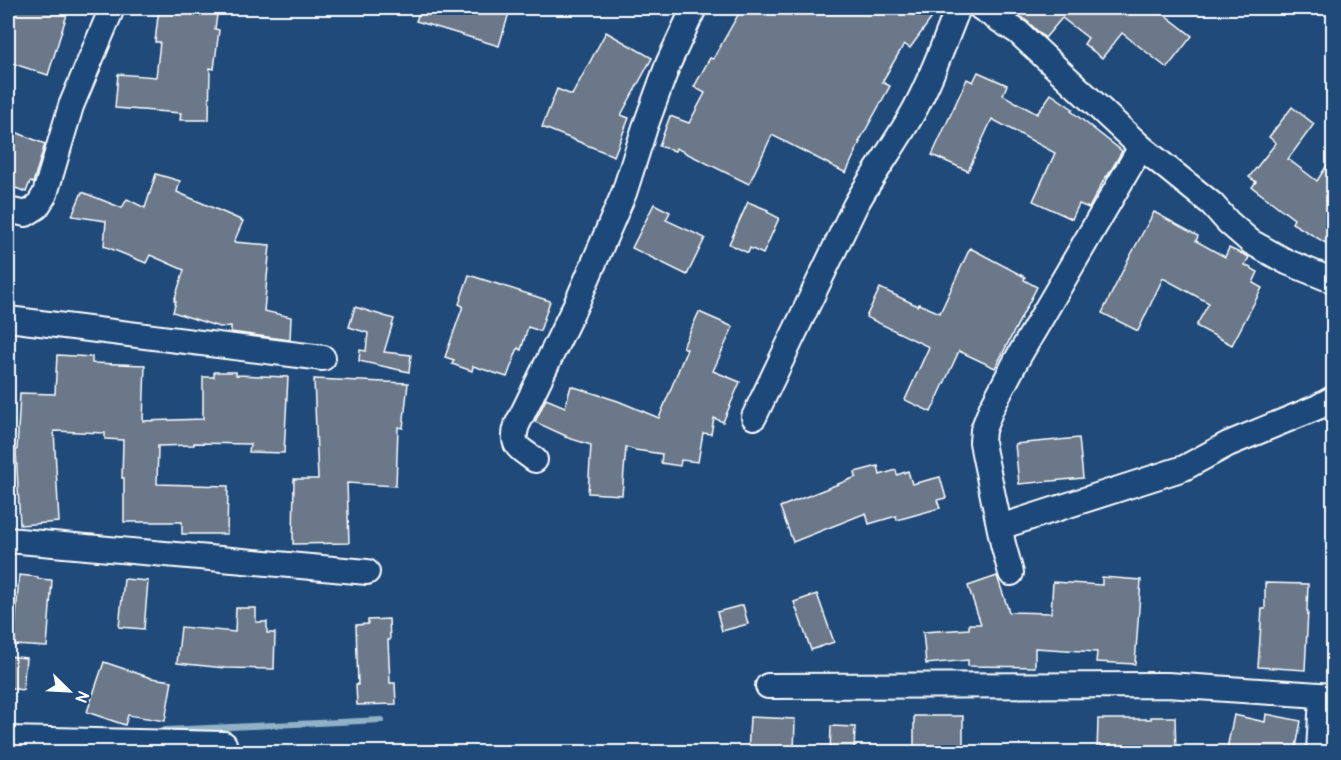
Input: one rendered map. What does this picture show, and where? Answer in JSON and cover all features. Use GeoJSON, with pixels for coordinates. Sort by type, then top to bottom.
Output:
{"type":"FeatureCollection","features":[{"type":"Feature","properties":{"kind":"street"},"geometry":{"type":"LineString","coordinates":[[8,210],[26,213],[37,207],[45,194],[71,106],[112,8]]}},
{"type":"Feature","properties":{"kind":"street"},"geometry":{"type":"LineString","coordinates":[[535,460],[516,445],[513,436],[578,300],[624,193],[668,64],[694,8]]}},
{"type":"Feature","properties":{"kind":"street"},"geometry":{"type":"LineString","coordinates":[[754,417],[855,206],[916,106],[958,8]]}},
{"type":"Feature","properties":{"kind":"street"},"geometry":{"type":"LineString","coordinates":[[981,8],[1018,32],[1141,147],[1212,204],[1251,242],[1287,262],[1334,281]]}},
{"type":"Feature","properties":{"kind":"street"},"geometry":{"type":"LineString","coordinates":[[1011,573],[982,442],[983,430],[991,409],[1016,361],[1141,147]]}},
{"type":"Feature","properties":{"kind":"street"},"geometry":{"type":"LineString","coordinates":[[8,319],[323,358]]}},
{"type":"Feature","properties":{"kind":"street"},"geometry":{"type":"LineString","coordinates":[[1000,527],[1184,468],[1228,444],[1318,407],[1334,398]]}},
{"type":"Feature","properties":{"kind":"street"},"geometry":{"type":"LineString","coordinates":[[8,540],[367,572]]}},
{"type":"Feature","properties":{"kind":"street"},"geometry":{"type":"LineString","coordinates":[[768,686],[1167,685],[1328,696],[1319,753]]}},
{"type":"Feature","properties":{"kind":"street"},"geometry":{"type":"LineString","coordinates":[[8,739],[224,744]]}},
{"type":"Feature","properties":{"kind":"building"},"geometry":{"type":"Polygon","coordinates":[[[8,8],[69,8],[48,75],[8,62],[8,8]]]}},
{"type":"Feature","properties":{"kind":"building"},"geometry":{"type":"Polygon","coordinates":[[[159,8],[218,8],[215,29],[219,30],[214,69],[210,68],[209,120],[180,120],[181,113],[115,108],[118,74],[156,77],[160,42],[155,42],[159,8]]]}},
{"type":"Feature","properties":{"kind":"building"},"geometry":{"type":"Polygon","coordinates":[[[421,8],[489,8],[509,13],[499,46],[416,21],[421,8]]]}},
{"type":"Feature","properties":{"kind":"building"},"geometry":{"type":"Polygon","coordinates":[[[742,8],[939,8],[910,48],[904,44],[882,82],[890,86],[859,142],[846,173],[772,135],[749,184],[676,148],[675,151],[659,146],[670,116],[689,123],[705,93],[694,87],[742,8]]]}},
{"type":"Feature","properties":{"kind":"building"},"geometry":{"type":"Polygon","coordinates":[[[1009,8],[1156,8],[1192,36],[1167,68],[1122,33],[1102,58],[1084,44],[1088,38],[1062,18],[1045,38],[1009,8]]]}},
{"type":"Feature","properties":{"kind":"building"},"geometry":{"type":"Polygon","coordinates":[[[606,32],[652,58],[621,115],[629,118],[614,156],[542,127],[557,89],[572,95],[606,32]]]}},
{"type":"Feature","properties":{"kind":"building"},"geometry":{"type":"Polygon","coordinates":[[[978,72],[1007,85],[1003,95],[1037,114],[1051,94],[1073,109],[1071,111],[1122,151],[1089,208],[1079,204],[1072,219],[1033,201],[1055,153],[992,119],[968,171],[932,155],[967,79],[973,82],[978,72]]]}},
{"type":"Feature","properties":{"kind":"building"},"geometry":{"type":"Polygon","coordinates":[[[1292,107],[1314,124],[1288,159],[1317,181],[1334,154],[1334,248],[1292,223],[1294,219],[1252,187],[1256,182],[1249,177],[1276,143],[1269,137],[1292,107]]]}},
{"type":"Feature","properties":{"kind":"building"},"geometry":{"type":"Polygon","coordinates":[[[8,129],[45,144],[33,183],[30,182],[26,192],[8,185],[8,129]]]}},
{"type":"Feature","properties":{"kind":"building"},"geometry":{"type":"Polygon","coordinates":[[[156,174],[180,181],[177,192],[243,221],[234,242],[270,245],[264,311],[291,317],[290,340],[231,332],[231,326],[219,327],[173,312],[176,301],[174,301],[184,270],[150,255],[146,263],[104,246],[106,221],[72,216],[82,192],[122,208],[127,199],[145,208],[156,174]]]}},
{"type":"Feature","properties":{"kind":"building"},"geometry":{"type":"Polygon","coordinates":[[[748,202],[768,210],[767,212],[779,218],[763,254],[750,248],[748,253],[729,244],[748,202]]]}},
{"type":"Feature","properties":{"kind":"building"},"geometry":{"type":"Polygon","coordinates":[[[654,204],[670,212],[666,220],[705,238],[687,275],[632,248],[654,204]]]}},
{"type":"Feature","properties":{"kind":"building"},"geometry":{"type":"Polygon","coordinates":[[[1154,212],[1198,236],[1196,241],[1225,257],[1229,248],[1249,257],[1245,265],[1258,272],[1253,283],[1262,288],[1232,345],[1196,326],[1209,303],[1163,278],[1138,331],[1102,313],[1154,212]]]}},
{"type":"Feature","properties":{"kind":"building"},"geometry":{"type":"Polygon","coordinates":[[[970,248],[1025,277],[1024,280],[1037,287],[995,368],[959,351],[931,412],[905,400],[929,347],[866,317],[880,288],[918,306],[919,304],[940,313],[970,248]]]}},
{"type":"Feature","properties":{"kind":"building"},"geometry":{"type":"Polygon","coordinates":[[[469,275],[550,301],[540,331],[528,327],[521,350],[518,348],[507,377],[473,366],[472,371],[452,364],[454,360],[445,357],[463,306],[459,304],[469,275]]]}},
{"type":"Feature","properties":{"kind":"building"},"geometry":{"type":"Polygon","coordinates":[[[355,307],[394,319],[384,352],[411,355],[409,372],[359,361],[360,350],[366,351],[368,333],[349,327],[355,307]]]}},
{"type":"Feature","properties":{"kind":"building"},"geometry":{"type":"Polygon","coordinates":[[[699,312],[733,327],[713,371],[740,382],[723,422],[714,418],[711,434],[703,433],[698,462],[681,460],[680,466],[661,463],[662,454],[626,447],[622,495],[588,493],[591,445],[565,437],[535,422],[546,399],[565,407],[571,386],[618,401],[659,418],[687,349],[683,347],[699,312]]]}},
{"type":"Feature","properties":{"kind":"building"},"geometry":{"type":"Polygon","coordinates":[[[57,355],[92,357],[92,363],[145,365],[143,421],[203,419],[203,377],[214,377],[214,372],[288,377],[284,453],[249,452],[250,444],[194,443],[194,445],[158,446],[157,484],[228,486],[227,534],[182,534],[182,522],[124,522],[123,440],[105,439],[105,433],[54,431],[59,522],[20,525],[16,450],[20,393],[55,394],[57,355]]]}},
{"type":"Feature","properties":{"kind":"building"},"geometry":{"type":"Polygon","coordinates":[[[314,379],[408,383],[403,428],[398,427],[396,486],[347,483],[349,543],[293,544],[294,479],[318,479],[314,379]]]}},
{"type":"Feature","properties":{"kind":"building"},"geometry":{"type":"Polygon","coordinates":[[[1079,438],[1083,478],[1019,484],[1015,444],[1079,438]]]}},
{"type":"Feature","properties":{"kind":"building"},"geometry":{"type":"Polygon","coordinates":[[[878,466],[880,475],[896,470],[897,475],[908,471],[912,484],[940,477],[946,498],[937,500],[940,508],[897,520],[896,516],[869,524],[866,513],[793,542],[780,507],[856,477],[855,472],[878,466]]]}},
{"type":"Feature","properties":{"kind":"building"},"geometry":{"type":"Polygon","coordinates":[[[19,575],[52,580],[47,647],[14,645],[19,575]]]}},
{"type":"Feature","properties":{"kind":"building"},"geometry":{"type":"Polygon","coordinates":[[[997,576],[1009,612],[1051,613],[1053,582],[1102,585],[1102,577],[1141,580],[1135,664],[1096,662],[1097,652],[1035,648],[1035,667],[968,666],[968,660],[926,664],[923,632],[969,629],[969,624],[981,624],[968,586],[997,576]]]}},
{"type":"Feature","properties":{"kind":"building"},"geometry":{"type":"Polygon","coordinates":[[[124,579],[148,581],[144,629],[119,627],[124,579]]]}},
{"type":"Feature","properties":{"kind":"building"},"geometry":{"type":"Polygon","coordinates":[[[1265,583],[1308,584],[1305,670],[1258,667],[1262,609],[1265,609],[1265,583]]]}},
{"type":"Feature","properties":{"kind":"building"},"geometry":{"type":"Polygon","coordinates":[[[817,594],[834,642],[811,650],[794,602],[817,594]]]}},
{"type":"Feature","properties":{"kind":"building"},"geometry":{"type":"Polygon","coordinates":[[[743,605],[748,624],[722,631],[717,612],[743,605]]]}},
{"type":"Feature","properties":{"kind":"building"},"geometry":{"type":"Polygon","coordinates":[[[236,608],[256,608],[256,622],[267,622],[267,633],[275,633],[274,669],[225,668],[177,663],[181,627],[235,632],[236,608]]]}},
{"type":"Feature","properties":{"kind":"building"},"geometry":{"type":"Polygon","coordinates":[[[389,619],[390,683],[395,683],[396,704],[357,705],[356,625],[368,624],[368,620],[389,619]]]}},
{"type":"Feature","properties":{"kind":"building"},"geometry":{"type":"Polygon","coordinates":[[[8,656],[26,658],[23,690],[8,688],[8,656]]]}},
{"type":"Feature","properties":{"kind":"building"},"geometry":{"type":"Polygon","coordinates":[[[104,662],[151,678],[172,681],[165,721],[128,715],[125,725],[87,712],[104,662]]]}},
{"type":"Feature","properties":{"kind":"building"},"geometry":{"type":"Polygon","coordinates":[[[1266,714],[1301,721],[1295,753],[1226,753],[1234,715],[1265,722],[1266,714]]]}},
{"type":"Feature","properties":{"kind":"building"},"geometry":{"type":"Polygon","coordinates":[[[914,716],[963,716],[963,753],[914,753],[914,716]]]}},
{"type":"Feature","properties":{"kind":"building"},"geometry":{"type":"Polygon","coordinates":[[[750,717],[795,719],[794,753],[748,753],[750,717]]]}},
{"type":"Feature","properties":{"kind":"building"},"geometry":{"type":"Polygon","coordinates":[[[1151,717],[1175,717],[1176,753],[1097,753],[1098,719],[1151,719],[1151,717]]]}},
{"type":"Feature","properties":{"kind":"building"},"geometry":{"type":"Polygon","coordinates":[[[831,726],[855,727],[854,753],[830,753],[831,726]]]}},
{"type":"Feature","properties":{"kind":"waterway"},"geometry":{"type":"LineString","coordinates":[[159,735],[165,730],[382,720]]}}]}
